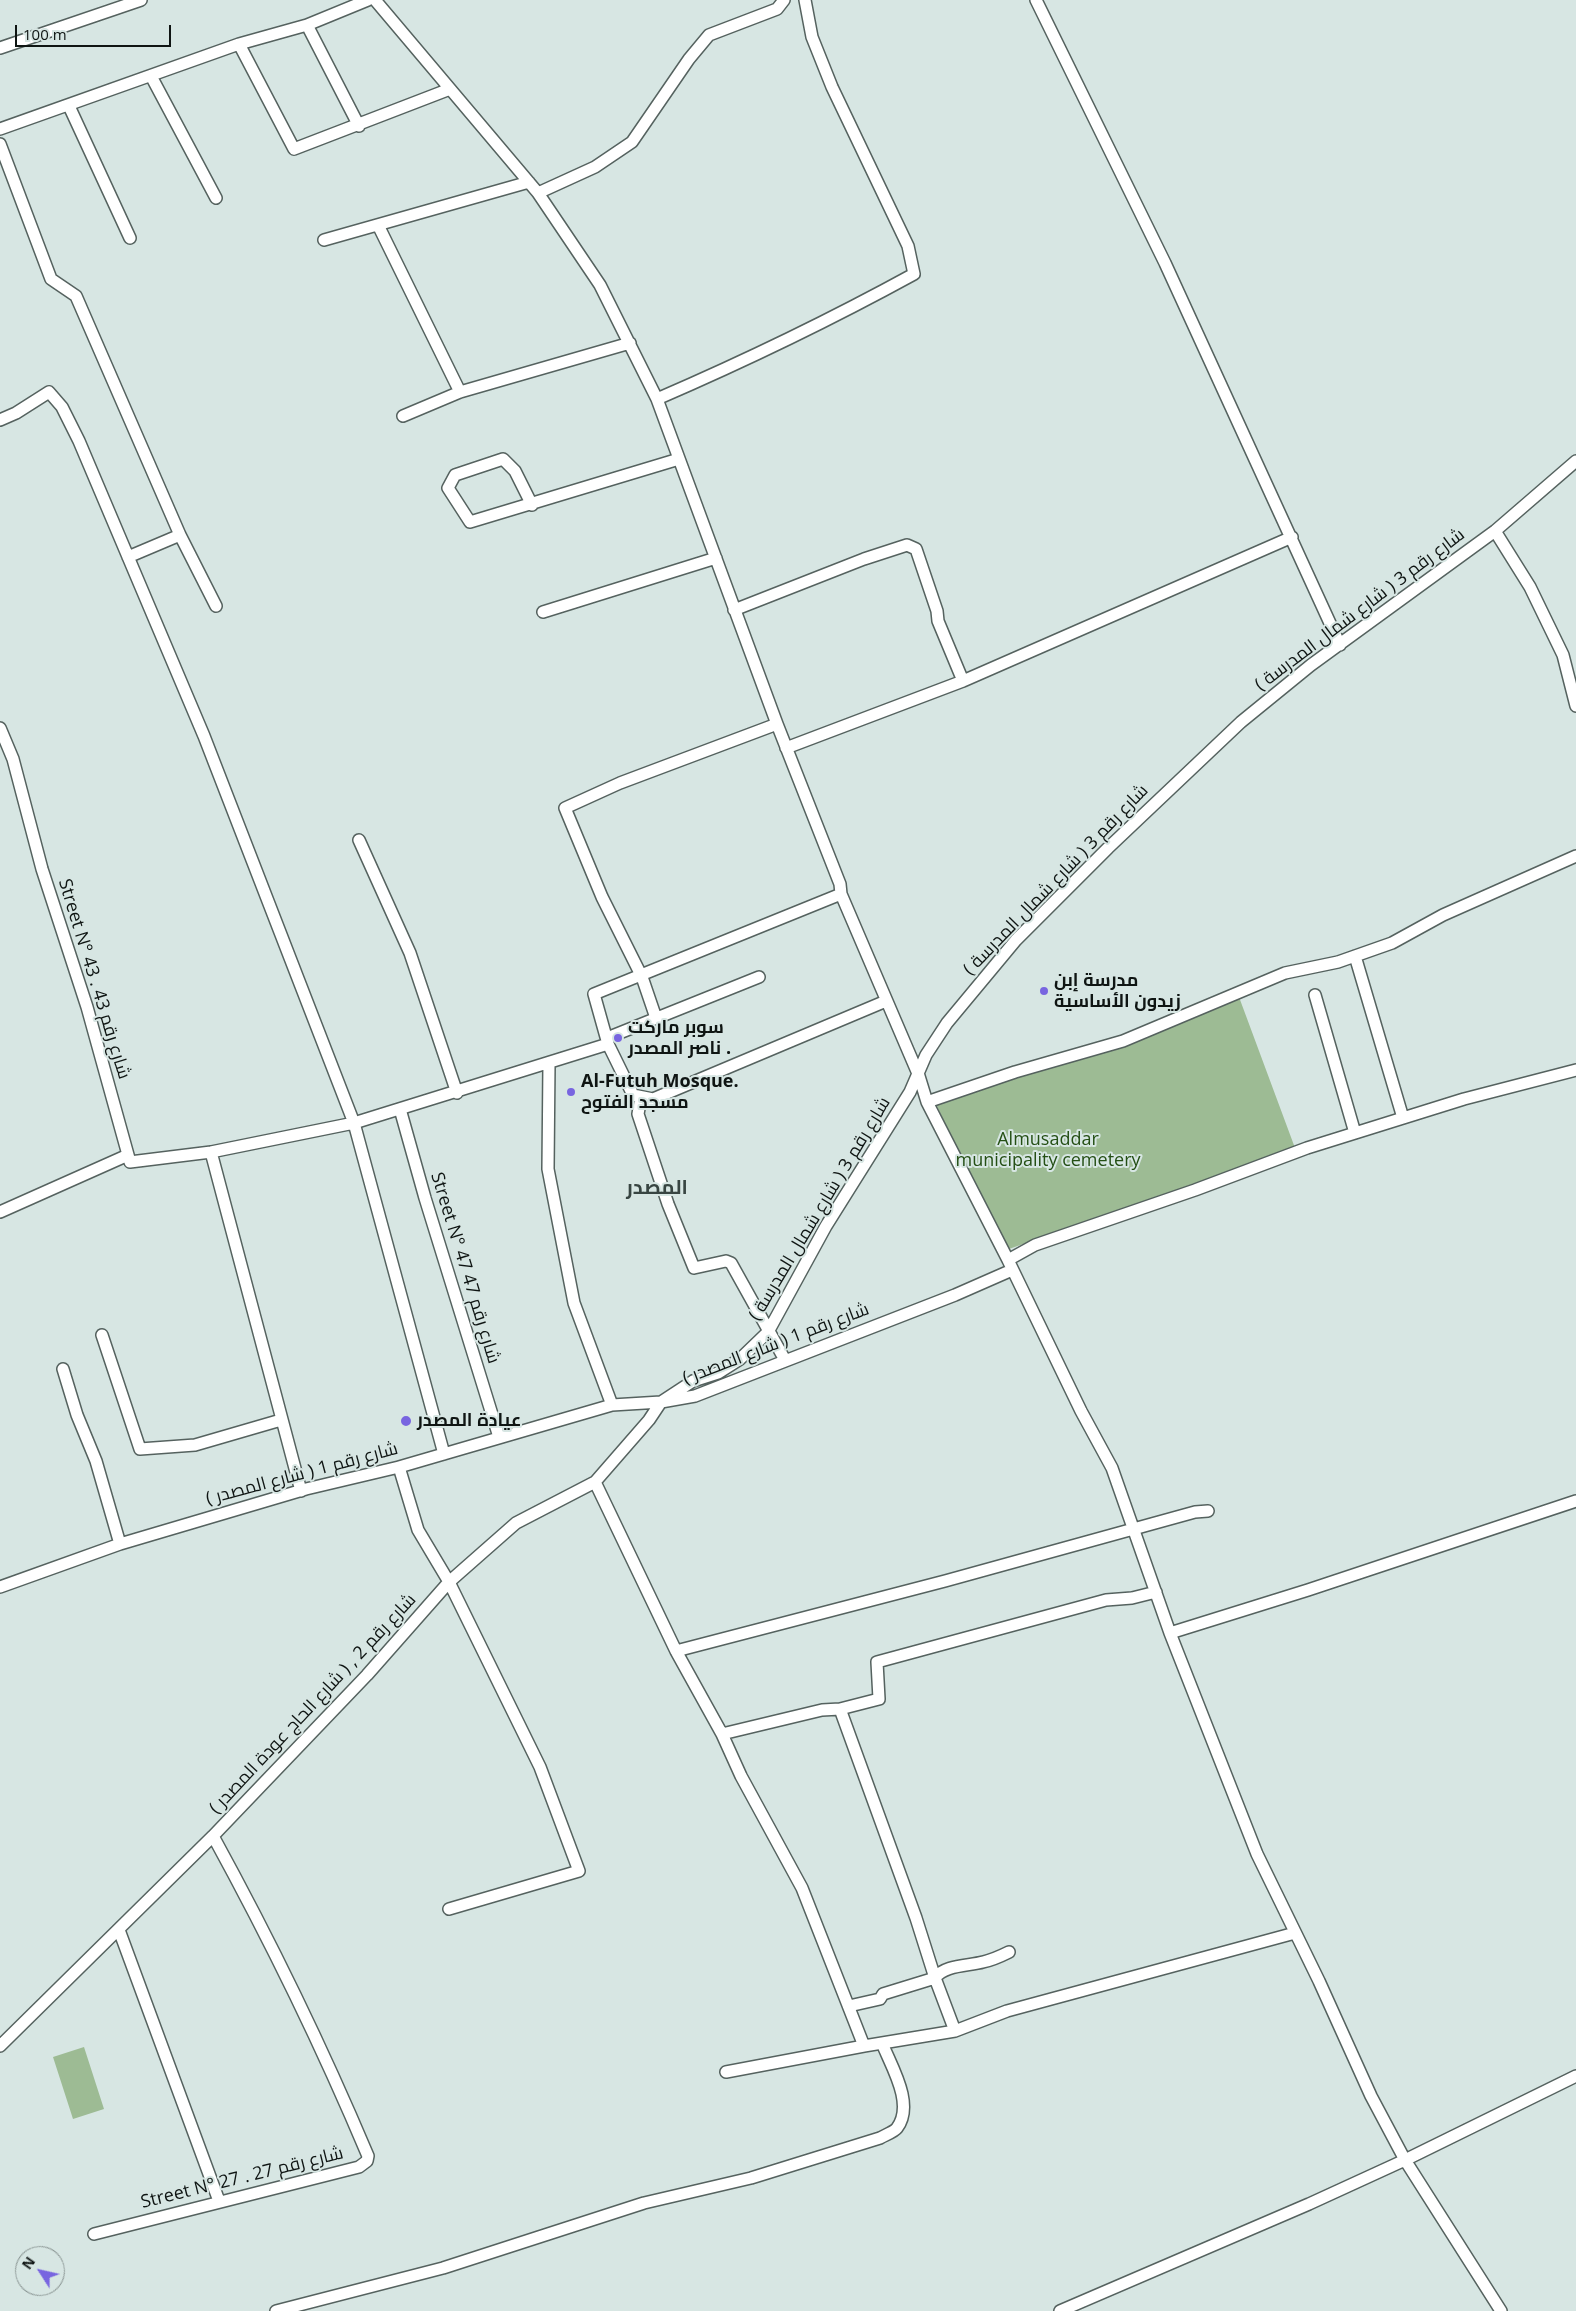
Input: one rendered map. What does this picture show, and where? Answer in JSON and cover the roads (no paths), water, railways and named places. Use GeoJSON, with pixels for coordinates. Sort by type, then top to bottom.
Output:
{"type":"FeatureCollection","features":[{"type":"Feature","properties":{"kind":"street"},"geometry":{"type":"LineString","coordinates":[[0,48],[140,0]]}},
{"type":"Feature","properties":{"kind":"street"},"geometry":{"type":"LineString","coordinates":[[0,130],[239,44],[307,25],[368,0]]}},
{"type":"Feature","properties":{"kind":"street"},"geometry":{"type":"LineString","coordinates":[[376,0],[538,192],[600,285],[630,343],[656,399],[679,459],[786,748],[840,884],[841,894],[919,1076],[927,1102],[1010,1265],[1081,1411],[1112,1468],[1170,1633],[1257,1854],[1319,1981],[1371,2096],[1405,2160],[1502,2311]]}},
{"type":"Feature","properties":{"kind":"street"},"geometry":{"type":"LineString","coordinates":[[538,192],[595,167],[632,142],[689,59],[710,35],[777,9],[784,0]]}},
{"type":"Feature","properties":{"kind":"street"},"geometry":{"type":"LineString","coordinates":[[656,399],[725,370],[826,321],[914,274],[908,246],[832,87],[812,37],[805,0]]}},
{"type":"Feature","properties":{"kind":"street"},"geometry":{"type":"LineString","coordinates":[[1036,0],[1165,262],[1340,645]]}},
{"type":"Feature","properties":{"kind":"street"},"geometry":{"type":"LineString","coordinates":[[307,25],[359,126]]}},
{"type":"Feature","properties":{"kind":"street"},"geometry":{"type":"LineString","coordinates":[[239,44],[294,149],[359,126],[450,89]]}},
{"type":"Feature","properties":{"kind":"street"},"geometry":{"type":"LineString","coordinates":[[151,76],[216,198]]}},
{"type":"Feature","properties":{"kind":"street"},"geometry":{"type":"LineString","coordinates":[[69,106],[130,238]]}},
{"type":"Feature","properties":{"kind":"street"},"geometry":{"type":"LineString","coordinates":[[0,144],[52,279],[76,296],[180,535],[216,606]]}},
{"type":"Feature","properties":{"kind":"street"},"geometry":{"type":"LineString","coordinates":[[324,240],[529,182]]}},
{"type":"Feature","properties":{"kind":"street"},"geometry":{"type":"LineString","coordinates":[[378,224],[460,392]]}},
{"type":"Feature","properties":{"kind":"street"},"geometry":{"type":"LineString","coordinates":[[403,416],[460,392],[630,343]]}},
{"type":"Feature","properties":{"kind":"street"},"geometry":{"type":"LineString","coordinates":[[0,420],[16,413],[49,392],[62,407],[79,441],[207,745],[354,1123],[444,1454]]}},
{"type":"Feature","properties":{"kind":"street"},"geometry":{"type":"LineString","coordinates":[[532,505],[515,471],[503,459],[454,475],[448,488],[470,522],[532,505],[679,459]]}},
{"type":"Feature","properties":{"kind":"street","name":"شارع رقم 3 ( شارع شمال المدرسة )"},"geometry":{"type":"LineString","coordinates":[[661,1402],[693,1382],[718,1373],[733,1364],[768,1332],[826,1226],[919,1076],[926,1055],[947,1022],[1016,940],[1122,835],[1227,736],[1311,665],[1495,531],[1576,462]]}},
{"type":"Feature","properties":{"kind":"street"},"geometry":{"type":"LineString","coordinates":[[1495,531],[1530,587],[1563,655],[1576,706]]}},
{"type":"Feature","properties":{"kind":"street"},"geometry":{"type":"LineString","coordinates":[[128,558],[180,535]]}},
{"type":"Feature","properties":{"kind":"street"},"geometry":{"type":"LineString","coordinates":[[786,748],[963,681],[1292,537]]}},
{"type":"Feature","properties":{"kind":"street"},"geometry":{"type":"LineString","coordinates":[[734,610],[907,544],[916,549],[938,611],[938,621],[963,681]]}},
{"type":"Feature","properties":{"kind":"street"},"geometry":{"type":"LineString","coordinates":[[543,612],[716,558]]}},
{"type":"Feature","properties":{"kind":"street"},"geometry":{"type":"LineString","coordinates":[[656,1018],[642,977],[602,897],[565,808],[620,783],[777,724]]}},
{"type":"Feature","properties":{"kind":"street","name":"Street N° 43 . شارع رقم 43"},"geometry":{"type":"LineString","coordinates":[[0,728],[13,758],[42,869],[87,1007],[128,1155]]}},
{"type":"Feature","properties":{"kind":"street"},"geometry":{"type":"LineString","coordinates":[[359,840],[410,953],[457,1093]]}},
{"type":"Feature","properties":{"kind":"street"},"geometry":{"type":"LineString","coordinates":[[927,1102],[1015,1072],[1124,1041],[1285,973],[1338,962],[1392,943],[1443,915],[1576,856]]}},
{"type":"Feature","properties":{"kind":"street"},"geometry":{"type":"LineString","coordinates":[[841,894],[642,977],[594,994],[608,1041],[633,1095],[653,1099],[886,1002]]}},
{"type":"Feature","properties":{"kind":"street"},"geometry":{"type":"LineString","coordinates":[[1355,956],[1403,1118]]}},
{"type":"Feature","properties":{"kind":"street"},"geometry":{"type":"LineString","coordinates":[[0,1212],[128,1155],[130,1162],[211,1152],[354,1123],[457,1093],[549,1063],[608,1041],[656,1018],[759,977]]}},
{"type":"Feature","properties":{"kind":"street"},"geometry":{"type":"LineString","coordinates":[[1314,995],[1355,1133]]}},
{"type":"Feature","properties":{"kind":"street"},"geometry":{"type":"LineString","coordinates":[[549,1063],[548,1168],[574,1303],[612,1406]]}},
{"type":"Feature","properties":{"kind":"street","name":"شارع رقم 1 ( شارع المصدر )"},"geometry":{"type":"LineString","coordinates":[[0,1587],[120,1544],[301,1491],[399,1468],[500,1437],[612,1406],[661,1402],[695,1396],[955,1295],[1010,1265],[1035,1245],[1195,1190],[1307,1148],[1403,1118],[1576,1070]]}},
{"type":"Feature","properties":{"kind":"street"},"geometry":{"type":"LineString","coordinates":[[640,1097],[638,1114],[668,1204],[694,1268],[726,1261],[731,1263],[785,1360]]}},
{"type":"Feature","properties":{"kind":"street","name":"Street N° 47 شارع رقم 47"},"geometry":{"type":"LineString","coordinates":[[400,1109],[425,1198],[500,1437]]}},
{"type":"Feature","properties":{"kind":"street"},"geometry":{"type":"LineString","coordinates":[[211,1152],[301,1491]]}},
{"type":"Feature","properties":{"kind":"street"},"geometry":{"type":"LineString","coordinates":[[102,1336],[140,1449],[195,1445],[281,1420]]}},
{"type":"Feature","properties":{"kind":"street"},"geometry":{"type":"LineString","coordinates":[[63,1369],[77,1415],[96,1461],[120,1544]]}},
{"type":"Feature","properties":{"kind":"street","name":"شارع رقم 2 , ( شارع الحاج عودة المصدر )"},"geometry":{"type":"LineString","coordinates":[[0,2046],[120,1930],[213,1836],[367,1674],[449,1582],[516,1523],[595,1482],[649,1420],[661,1402]]}},
{"type":"Feature","properties":{"kind":"street"},"geometry":{"type":"LineString","coordinates":[[399,1468],[418,1530],[449,1582],[540,1767],[579,1871],[449,1910]]}},
{"type":"Feature","properties":{"kind":"street"},"geometry":{"type":"LineString","coordinates":[[595,1482],[676,1651],[722,1734],[741,1776],[802,1888],[864,2046]]}},
{"type":"Feature","properties":{"kind":"street"},"geometry":{"type":"LineString","coordinates":[[1170,1633],[1353,1576],[1576,1501]]}},
{"type":"Feature","properties":{"kind":"street"},"geometry":{"type":"LineString","coordinates":[[676,1651],[945,1581],[1133,1529],[1208,1511]]}},
{"type":"Feature","properties":{"kind":"street"},"geometry":{"type":"LineString","coordinates":[[722,1734],[822,1710],[840,1709],[879,1699],[877,1662],[1106,1600],[1132,1598],[1156,1592]]}},
{"type":"Feature","properties":{"kind":"street"},"geometry":{"type":"LineString","coordinates":[[840,1709],[955,2031]]}},
{"type":"Feature","properties":{"kind":"street","name":"Street N° 27 . شارع رقم 27"},"geometry":{"type":"LineString","coordinates":[[94,2234],[359,2167],[367,2161],[368,2156],[334,2076],[262,1928],[213,1836]]}},
{"type":"Feature","properties":{"kind":"street"},"geometry":{"type":"LineString","coordinates":[[120,1930],[219,2202]]}},
{"type":"Feature","properties":{"kind":"street"},"geometry":{"type":"LineString","coordinates":[[726,2072],[955,2031],[1006,2011],[1295,1933]]}},
{"type":"Feature","properties":{"kind":"street"},"geometry":{"type":"LineString","coordinates":[[849,2006],[880,1998],[882,1994],[935,1978],[938,1973],[967,1964],[993,1959],[1009,1952]]}},
{"type":"Feature","properties":{"kind":"street"},"geometry":{"type":"LineString","coordinates":[[276,2311],[443,2268],[644,2203],[750,2178],[880,2138],[896,2129],[904,2112],[900,2088],[882,2043]]}},
{"type":"Feature","properties":{"kind":"street"},"geometry":{"type":"LineString","coordinates":[[1060,2311],[1405,2160],[1576,2076]]}},
{"type":"Feature","properties":{"kind":"place","name":"مدرسة إبن زيدون الأساسية"},"geometry":{"type":"Point","coordinates":[1044,991]}},
{"type":"Feature","properties":{"kind":"place","name":"سوبر ماركت ناصر المصدر ."},"geometry":{"type":"Point","coordinates":[618,1038]}},
{"type":"Feature","properties":{"kind":"place","name":"Al-Futuh Mosque. مسجد الفتوح"},"geometry":{"type":"Point","coordinates":[571,1092]}},
{"type":"Feature","properties":{"kind":"place","name":"عيادة المصدر"},"geometry":{"type":"Point","coordinates":[406,1421]}},
{"type":"Feature","properties":{"kind":"district","name":"المصدر"},"geometry":{"type":"Point","coordinates":[657,1188]}},
{"type":"Feature","properties":{"kind":"park label","name":"Almusaddar municipality cemetery"},"geometry":{"type":"Point","coordinates":[1048,1150]}}]}
